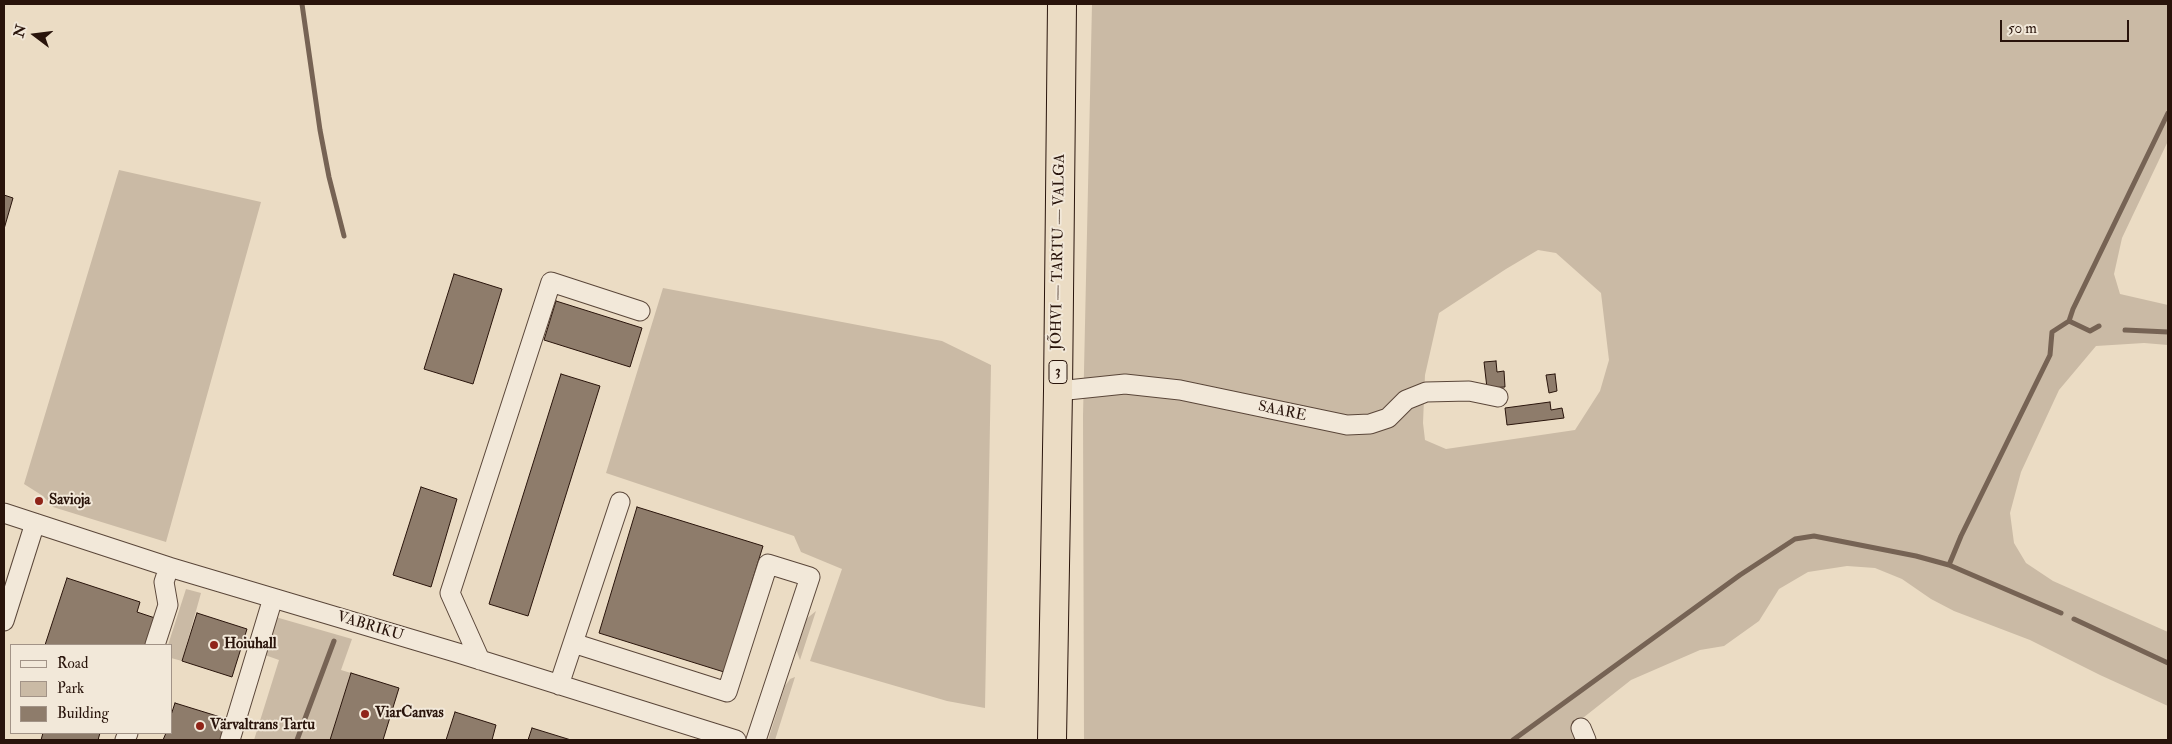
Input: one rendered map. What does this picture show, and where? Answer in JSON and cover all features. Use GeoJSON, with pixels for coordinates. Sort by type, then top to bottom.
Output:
{"type":"FeatureCollection","features":[{"type":"Feature","properties":{"kind":"highway","name":"JÕHVI — TARTU — VALGA"},"geometry":{"type":"LineString","coordinates":[[1052,740],[1062,4]]}},
{"type":"Feature","properties":{"kind":"street"},"geometry":{"type":"LineString","coordinates":[[480,660],[450,593],[551,282],[640,311]]}},
{"type":"Feature","properties":{"kind":"street","name":"SAARE"},"geometry":{"type":"LineString","coordinates":[[1058,391],[1125,384],[1180,390],[1347,425],[1370,424],[1388,418],[1406,400],[1426,392],[1469,391],[1498,397]]}},
{"type":"Feature","properties":{"kind":"street"},"geometry":{"type":"LineString","coordinates":[[559,685],[620,502]]}},
{"type":"Feature","properties":{"kind":"street","name":"VABRIKU"},"geometry":{"type":"LineString","coordinates":[[4,513],[169,567],[480,660],[736,740]]}},
{"type":"Feature","properties":{"kind":"street"},"geometry":{"type":"LineString","coordinates":[[4,621],[35,523]]}},
{"type":"Feature","properties":{"kind":"street"},"geometry":{"type":"LineString","coordinates":[[573,643],[727,692],[768,564],[810,577],[756,740]]}},
{"type":"Feature","properties":{"kind":"street"},"geometry":{"type":"LineString","coordinates":[[156,644],[168,605],[164,582],[169,567]]}},
{"type":"Feature","properties":{"kind":"street"},"geometry":{"type":"LineString","coordinates":[[230,740],[273,598]]}},
{"type":"Feature","properties":{"kind":"green space"},"geometry":{"type":"Polygon","coordinates":[[[1092,4],[2168,4],[2168,141],[2122,238],[2114,274],[2120,294],[2168,305],[2168,345],[2144,343],[2096,346],[2059,390],[2021,472],[2010,513],[2014,543],[2026,563],[2053,581],[2168,632],[2168,706],[2030,640],[1954,611],[1931,599],[1902,579],[1875,568],[1847,566],[1808,572],[1779,589],[1759,621],[1724,646],[1700,650],[1631,680],[1574,725],[1577,740],[1084,740],[1083,416],[1092,4]],[[1538,250],[1439,313],[1425,375],[1423,423],[1425,440],[1446,449],[1575,430],[1600,391],[1609,360],[1601,293],[1556,253],[1538,250]]]}},
{"type":"Feature","properties":{"kind":"green space"},"geometry":{"type":"Polygon","coordinates":[[[119,170],[261,202],[166,542],[53,507],[43,496],[24,484],[119,170]]]}},
{"type":"Feature","properties":{"kind":"green space"},"geometry":{"type":"Polygon","coordinates":[[[663,288],[942,341],[991,365],[985,708],[947,701],[810,661],[842,569],[801,552],[794,536],[606,473],[663,288]]]}},
{"type":"Feature","properties":{"kind":"green space"},"geometry":{"type":"Polygon","coordinates":[[[186,589],[201,593],[182,661],[172,658],[172,644],[168,644],[186,589]]]}},
{"type":"Feature","properties":{"kind":"green space"},"geometry":{"type":"Polygon","coordinates":[[[816,611],[800,660],[796,649],[805,620],[816,611]]]}},
{"type":"Feature","properties":{"kind":"green space"},"geometry":{"type":"Polygon","coordinates":[[[272,616],[352,639],[341,670],[351,673],[330,740],[254,740],[279,660],[262,654],[272,616]]]}},
{"type":"Feature","properties":{"kind":"green space"},"geometry":{"type":"Polygon","coordinates":[[[795,677],[775,740],[768,740],[785,686],[790,679],[795,677]]]}},
{"type":"Feature","properties":{"kind":"building"},"geometry":{"type":"Polygon","coordinates":[[[4,195],[13,198],[4,229],[4,195]]]}},
{"type":"Feature","properties":{"kind":"building"},"geometry":{"type":"Polygon","coordinates":[[[454,274],[502,289],[473,384],[424,369],[454,274]]]}},
{"type":"Feature","properties":{"kind":"building"},"geometry":{"type":"Polygon","coordinates":[[[556,301],[642,328],[630,367],[544,340],[556,301]]]}},
{"type":"Feature","properties":{"kind":"building"},"geometry":{"type":"Polygon","coordinates":[[[1496,361],[1497,372],[1504,371],[1505,387],[1487,388],[1484,362],[1496,361]]]}},
{"type":"Feature","properties":{"kind":"building"},"geometry":{"type":"Polygon","coordinates":[[[561,374],[600,386],[528,616],[489,604],[561,374]]]}},
{"type":"Feature","properties":{"kind":"building"},"geometry":{"type":"Polygon","coordinates":[[[1555,374],[1557,391],[1549,393],[1546,375],[1555,374]]]}},
{"type":"Feature","properties":{"kind":"building"},"geometry":{"type":"Polygon","coordinates":[[[1550,402],[1551,410],[1562,408],[1564,418],[1507,425],[1505,408],[1550,402]]]}},
{"type":"Feature","properties":{"kind":"building"},"geometry":{"type":"Polygon","coordinates":[[[421,487],[457,499],[431,587],[393,575],[421,487]]]}},
{"type":"Feature","properties":{"kind":"building"},"geometry":{"type":"Polygon","coordinates":[[[637,507],[763,546],[724,672],[599,633],[637,507]]]}},
{"type":"Feature","properties":{"kind":"building"},"geometry":{"type":"Polygon","coordinates":[[[67,578],[140,602],[137,612],[158,619],[150,644],[45,644],[67,578]]]}},
{"type":"Feature","properties":{"kind":"building","name":"Hoiuhall"},"geometry":{"type":"Polygon","coordinates":[[[197,613],[247,629],[232,677],[182,661],[197,613]]]}},
{"type":"Feature","properties":{"kind":"building","name":"ViarCanvas"},"geometry":{"type":"Polygon","coordinates":[[[351,673],[399,688],[383,740],[330,740],[351,673]]]}},
{"type":"Feature","properties":{"kind":"building","name":"Värvaltrans Tartu"},"geometry":{"type":"Polygon","coordinates":[[[175,703],[230,720],[224,740],[163,740],[166,734],[172,734],[172,712],[175,703]]]}},
{"type":"Feature","properties":{"kind":"building"},"geometry":{"type":"Polygon","coordinates":[[[455,712],[496,725],[492,740],[446,740],[455,712]]]}},
{"type":"Feature","properties":{"kind":"building"},"geometry":{"type":"Polygon","coordinates":[[[532,728],[571,740],[528,740],[532,728]]]}},
{"type":"Feature","properties":{"kind":"building"},"geometry":{"type":"Polygon","coordinates":[[[43,734],[100,734],[98,740],[41,740],[43,734]]]}},
{"type":"Feature","properties":{"kind":"waterway"},"geometry":{"type":"LineString","coordinates":[[302,4],[320,130],[329,177],[344,236]]}},
{"type":"Feature","properties":{"kind":"waterway"},"geometry":{"type":"LineString","coordinates":[[1949,565],[1961,536],[2050,355],[2052,332],[2069,321],[2073,309],[2168,113]]}},
{"type":"Feature","properties":{"kind":"waterway"},"geometry":{"type":"LineString","coordinates":[[2069,321],[2090,331],[2099,326]]}},
{"type":"Feature","properties":{"kind":"waterway"},"geometry":{"type":"LineString","coordinates":[[2125,330],[2168,332]]}},
{"type":"Feature","properties":{"kind":"waterway"},"geometry":{"type":"LineString","coordinates":[[1513,740],[1740,575],[1795,539],[1814,536],[1916,556],[1949,565],[2061,613]]}},
{"type":"Feature","properties":{"kind":"waterway"},"geometry":{"type":"LineString","coordinates":[[2074,619],[2168,663]]}},
{"type":"Feature","properties":{"kind":"waterway"},"geometry":{"type":"LineString","coordinates":[[297,740],[334,641]]}},
{"type":"Feature","properties":{"kind":"place","name":"Savioja"},"geometry":{"type":"Point","coordinates":[39,501]}},
{"type":"Feature","properties":{"kind":"place","name":"Hoiuhall"},"geometry":{"type":"Point","coordinates":[214,645]}},
{"type":"Feature","properties":{"kind":"place","name":"ViarCanvas"},"geometry":{"type":"Point","coordinates":[365,714]}},
{"type":"Feature","properties":{"kind":"place","name":"Värvaltrans Tartu"},"geometry":{"type":"Point","coordinates":[200,726]}}]}
